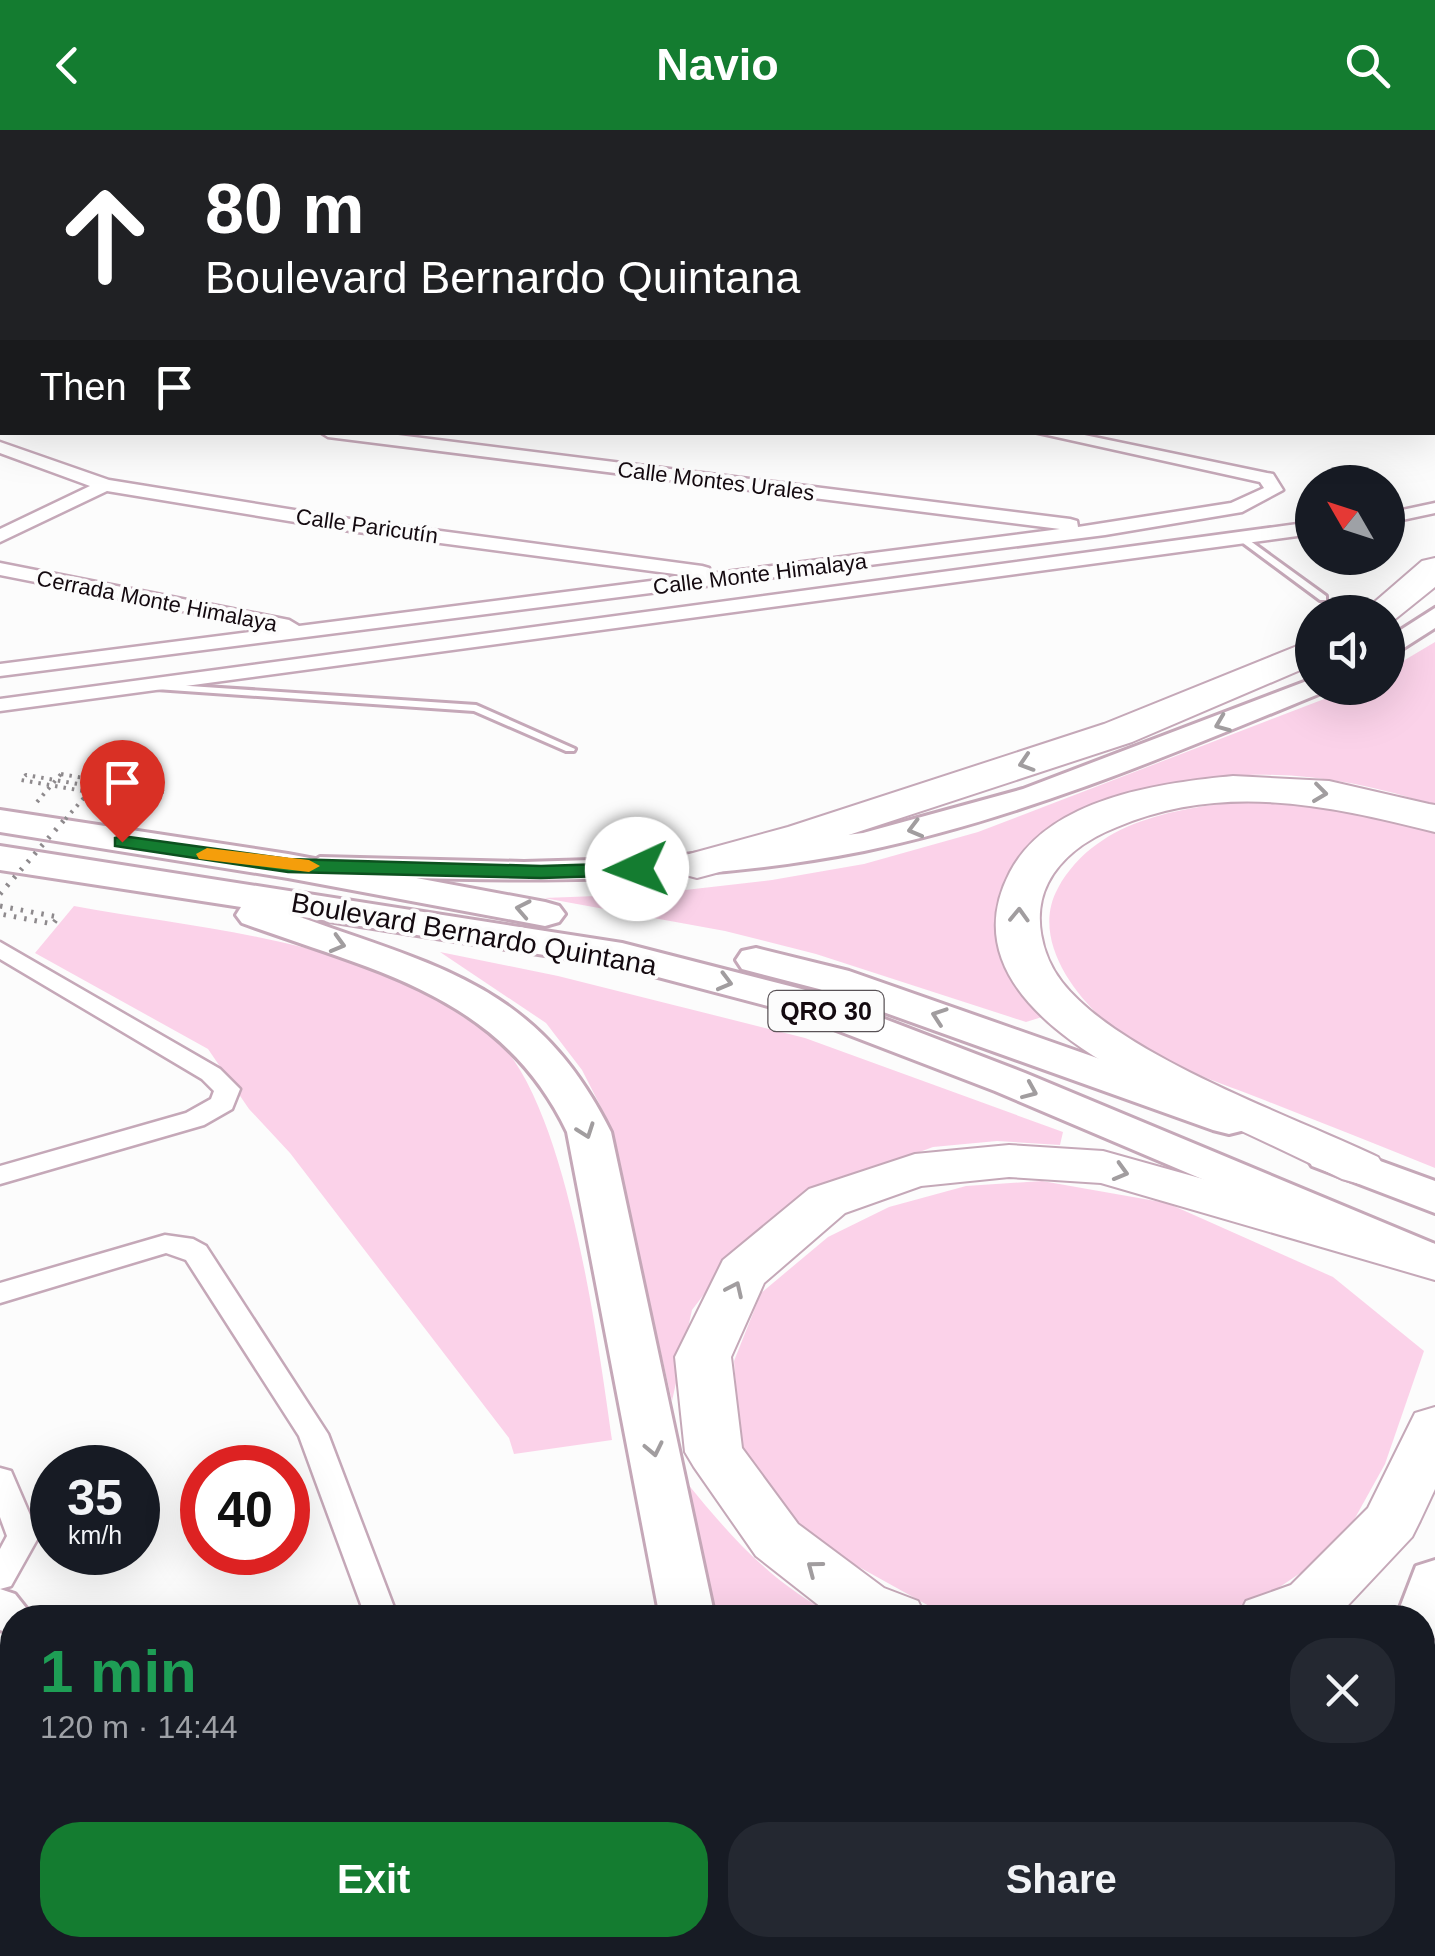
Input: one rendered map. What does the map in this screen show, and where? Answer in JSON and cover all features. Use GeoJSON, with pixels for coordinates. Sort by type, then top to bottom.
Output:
{"type":"FeatureCollection","features":[{"type":"Feature","properties":{"kind":"highway"},"geometry":{"type":"LineString","coordinates":[[1402,595],[1435,569]]}},
{"type":"Feature","properties":{"kind":"highway"},"geometry":{"type":"LineString","coordinates":[[698,865],[803,836],[1118,733],[1295,658]]}},
{"type":"Feature","properties":{"kind":"highway"},"geometry":{"type":"LineString","coordinates":[[1360,1168],[1113,1051],[1054,1002],[1022,955],[1015,913],[1026,876],[1053,846],[1094,820],[1150,802],[1206,790],[1263,788],[1395,806],[1435,819]]}},
{"type":"Feature","properties":{"kind":"highway","name":"Boulevard Bernardo Quintana"},"geometry":{"type":"LineString","coordinates":[[4,830],[288,866],[689,943],[834,980],[1435,1198]]}},
{"type":"Feature","properties":{"kind":"highway","name":"Boulevard Bernardo Quintana"},"geometry":{"type":"LineString","coordinates":[[4,830],[181,886],[622,955],[802,1002],[1010,1082],[1435,1262]]}},
{"type":"Feature","properties":{"kind":"highway"},"geometry":{"type":"LineString","coordinates":[[181,886],[314,938],[392,960],[462,990],[521,1032],[562,1078],[588,1132],[685,1605]]}},
{"type":"Feature","properties":{"kind":"highway"},"geometry":{"type":"LineString","coordinates":[[862,1605],[777,1540],[714,1452],[703,1357],[742,1273],[827,1201],[915,1170],[1008,1161],[1103,1167],[1435,1262]]}},
{"type":"Feature","properties":{"kind":"highway"},"geometry":{"type":"LineString","coordinates":[[1304,1605],[1312,1602],[1391,1521],[1435,1427]]}},
{"type":"Feature","properties":{"kind":"highway"},"geometry":{"type":"LineString","coordinates":[[1427,1605],[1435,1580]]}},
{"type":"Feature","properties":{"kind":"street","name":"Calle Montes Urales"},"geometry":{"type":"LineString","coordinates":[[352,435],[1105,529]]}},
{"type":"Feature","properties":{"kind":"street","name":"Calle Monte Himalaya"},"geometry":{"type":"LineString","coordinates":[[0,670],[1105,529],[1236,508],[1274,490],[1267,478],[1102,437]]}},
{"type":"Feature","properties":{"kind":"street","name":"Calle Paricutín"},"geometry":{"type":"LineString","coordinates":[[0,448],[105,485],[350,525],[740,576]]}},
{"type":"Feature","properties":{"kind":"street"},"geometry":{"type":"LineString","coordinates":[[0,536],[105,485]]}},
{"type":"Feature","properties":{"kind":"street"},"geometry":{"type":"LineString","coordinates":[[1405,514],[1435,508]]}},
{"type":"Feature","properties":{"kind":"street"},"geometry":{"type":"LineString","coordinates":[[0,705],[1295,530]]}},
{"type":"Feature","properties":{"kind":"street","name":"Cerrada Monte Himalaya"},"geometry":{"type":"LineString","coordinates":[[0,569],[315,631]]}},
{"type":"Feature","properties":{"kind":"street"},"geometry":{"type":"LineString","coordinates":[[1405,638],[1435,616]]}},
{"type":"Feature","properties":{"kind":"street"},"geometry":{"type":"LineString","coordinates":[[288,866],[541,872],[698,865],[865,842],[972,814],[1295,694]]}},
{"type":"Feature","properties":{"kind":"street"},"geometry":{"type":"LineString","coordinates":[[0,949],[211,1074],[226,1089],[223,1102],[196,1119],[0,1175]]}},
{"type":"Feature","properties":{"kind":"street"},"geometry":{"type":"LineString","coordinates":[[0,1293],[165,1244],[183,1245],[196,1252],[314,1434],[377,1605]]}},
{"type":"Feature","properties":{"kind":"street"},"geometry":{"type":"LineString","coordinates":[[0,1479],[24,1536],[0,1577]]}},
{"type":"Feature","properties":{"kind":"lane"},"geometry":{"type":"LineString","coordinates":[[1242,538],[1319,595]]}},
{"type":"Feature","properties":{"kind":"lane"},"geometry":{"type":"LineString","coordinates":[[152,687],[476,708],[570,749]]}},
{"type":"Feature","properties":{"kind":"path"},"geometry":{"type":"LineString","coordinates":[[0,894],[89,792],[21,780],[26,774],[159,798],[164,792],[62,774]]}},
{"type":"Feature","properties":{"kind":"path"},"geometry":{"type":"LineString","coordinates":[[0,910],[58,917],[52,924],[0,910]]}},
{"type":"Feature","properties":{"kind":"shaded area"},"geometry":{"type":"Polygon","coordinates":[[[1435,642],[1435,806],[1343,782],[1248,775],[1197,780],[1142,793],[1089,813],[1044,840],[1011,874],[996,915],[1005,963],[1042,1017],[1026,1022],[816,954],[725,931],[544,898],[650,894],[772,880],[864,864],[978,832],[1309,705],[1405,705],[1405,660],[1435,642]]]}},
{"type":"Feature","properties":{"kind":"shaded area"},"geometry":{"type":"Polygon","coordinates":[[[1264,799],[1329,803],[1435,829],[1435,1168],[1200,1076],[1143,1049],[1095,1012],[1069,981],[1060,963],[1049,926],[1051,907],[1058,888],[1075,864],[1097,844],[1121,830],[1176,811],[1264,799]]]}},
{"type":"Feature","properties":{"kind":"shaded area"},"geometry":{"type":"Polygon","coordinates":[[[74,906],[225,931],[325,953],[420,991],[500,1043],[524,1076],[562,1174],[588,1290],[612,1440],[514,1454],[509,1438],[290,1153],[249,1109],[208,1049],[35,953],[74,906]]]}},
{"type":"Feature","properties":{"kind":"shaded area"},"geometry":{"type":"Polygon","coordinates":[[[440,952],[558,976],[805,1038],[1063,1132],[1060,1145],[997,1141],[933,1147],[820,1189],[734,1255],[692,1310],[672,1401],[607,1119],[582,1070],[546,1023],[440,952]]]}},
{"type":"Feature","properties":{"kind":"shaded area"},"geometry":{"type":"Polygon","coordinates":[[[1042,1181],[1167,1203],[1333,1277],[1424,1351],[1385,1464],[1339,1547],[1250,1605],[927,1605],[850,1562],[785,1514],[740,1444],[734,1361],[761,1293],[828,1237],[889,1207],[966,1186],[1042,1181]]]}},
{"type":"Feature","properties":{"kind":"shaded area"},"geometry":{"type":"Polygon","coordinates":[[[687,1483],[755,1559],[815,1605],[712,1605],[687,1483]]]}},
{"type":"Feature","properties":{"kind":"slow traffic"},"geometry":{"type":"LineString","coordinates":[[207,854],[309,866]]}},
{"type":"Feature","properties":{"kind":"route"},"geometry":{"type":"LineString","coordinates":[[122,842],[288,866],[541,872],[637,869]]}}]}
